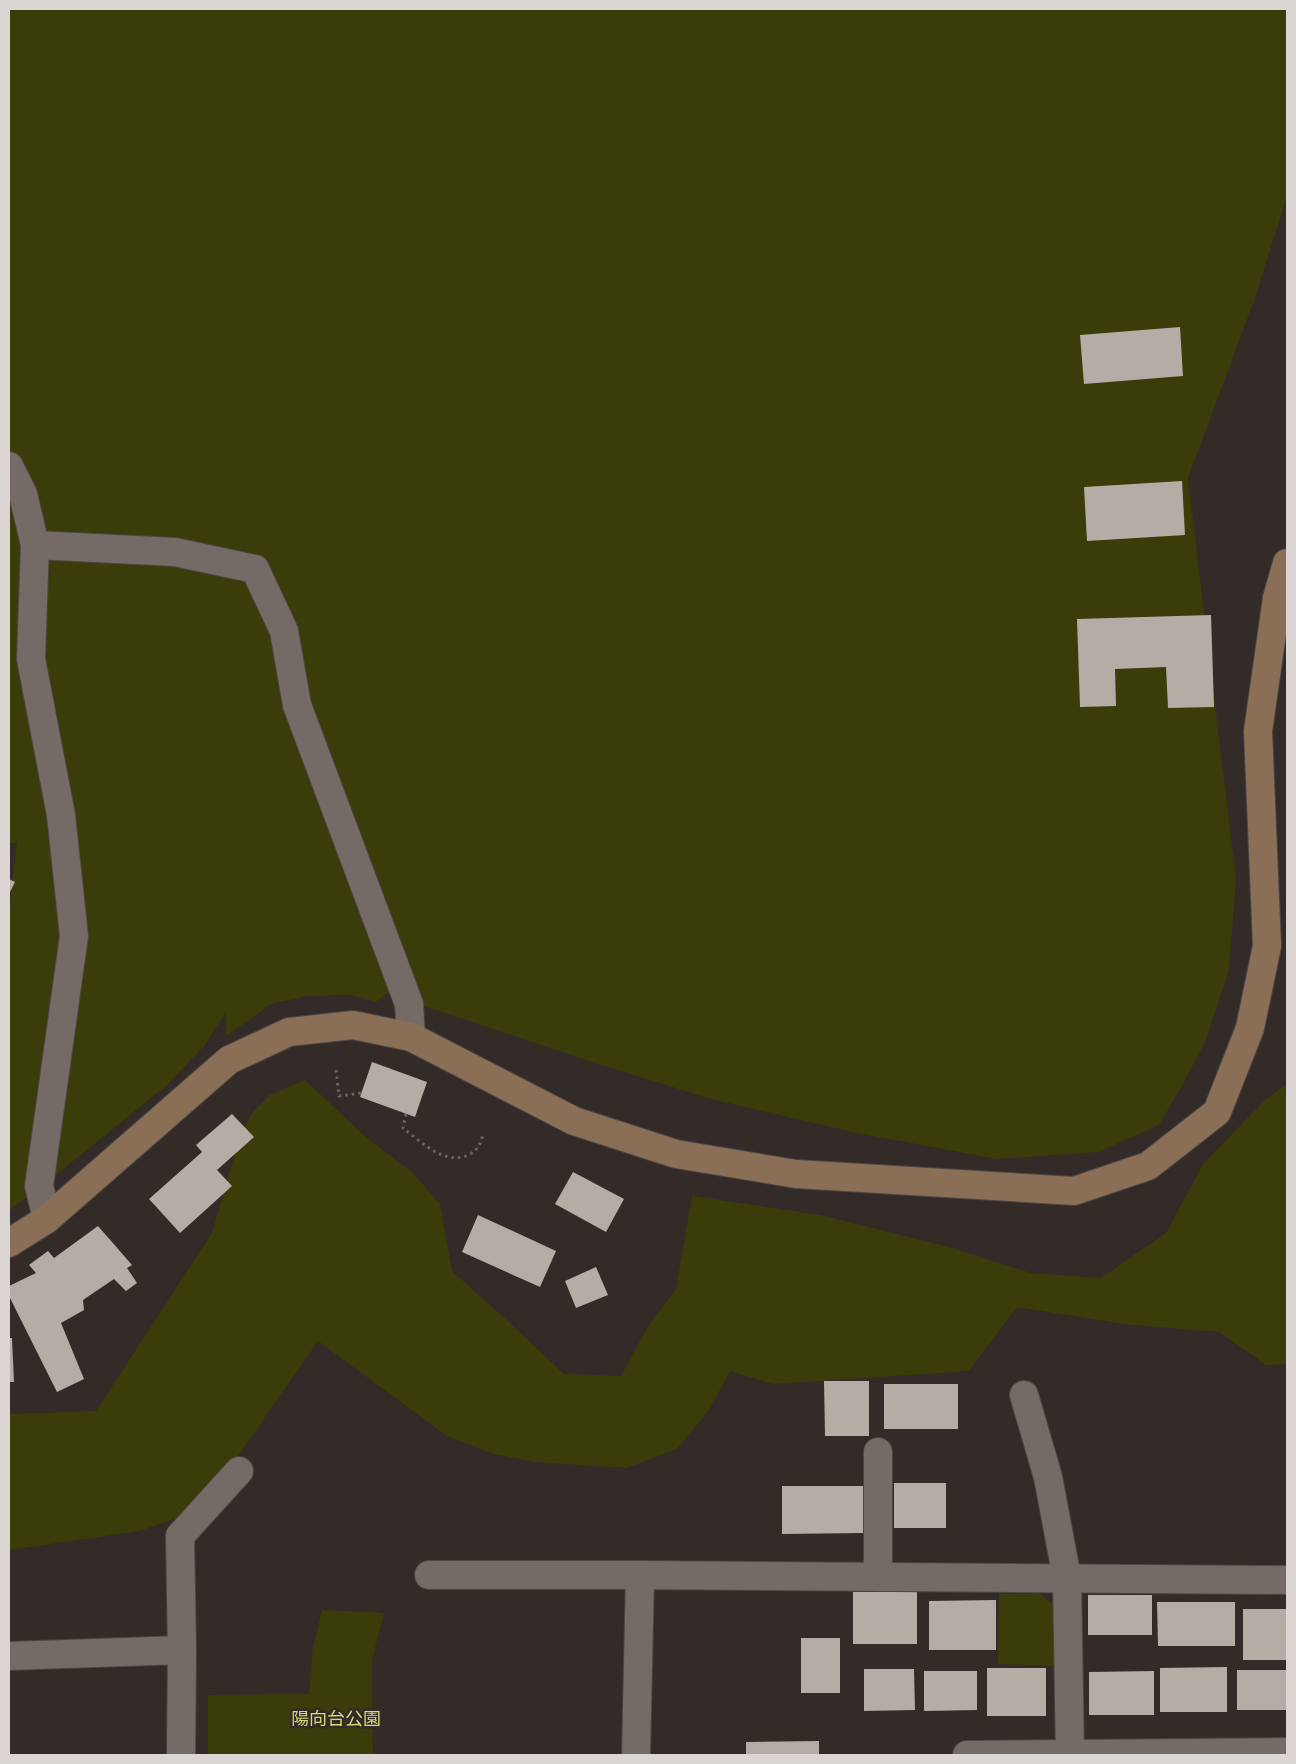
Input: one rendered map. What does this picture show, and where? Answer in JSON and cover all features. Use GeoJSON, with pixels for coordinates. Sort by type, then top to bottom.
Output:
{"type":"FeatureCollection","features":[{"type":"Feature","properties":{"kind":"street"},"geometry":{"type":"LineString","coordinates":[[9,466],[23,494],[35,546],[31,659],[61,815],[74,936],[39,1186],[46,1219]]}},
{"type":"Feature","properties":{"kind":"street"},"geometry":{"type":"LineString","coordinates":[[35,546],[174,552],[255,569],[284,631],[297,704],[409,1004],[411,1037]]}},
{"type":"Feature","properties":{"kind":"street"},"geometry":{"type":"LineString","coordinates":[[9,1243],[46,1219],[229,1060],[288,1032],[353,1025],[411,1037],[574,1121],[676,1154],[796,1174],[1074,1191],[1148,1166],[1217,1112],[1250,1028],[1267,946],[1258,731],[1277,598],[1287,563]]}},
{"type":"Feature","properties":{"kind":"street"},"geometry":{"type":"LineString","coordinates":[[1024,1395],[1048,1477],[1067,1578],[1070,1755]]}},
{"type":"Feature","properties":{"kind":"street"},"geometry":{"type":"LineString","coordinates":[[878,1452],[878,1577]]}},
{"type":"Feature","properties":{"kind":"street"},"geometry":{"type":"LineString","coordinates":[[181,1755],[180,1536],[239,1471]]}},
{"type":"Feature","properties":{"kind":"street"},"geometry":{"type":"LineString","coordinates":[[429,1575],[1287,1580]]}},
{"type":"Feature","properties":{"kind":"street"},"geometry":{"type":"LineString","coordinates":[[636,1755],[640,1575]]}},
{"type":"Feature","properties":{"kind":"street"},"geometry":{"type":"LineString","coordinates":[[9,1656],[182,1650]]}},
{"type":"Feature","properties":{"kind":"street"},"geometry":{"type":"LineString","coordinates":[[967,1755],[1287,1752]]}},
{"type":"Feature","properties":{"kind":"path"},"geometry":{"type":"LineString","coordinates":[[336,1070],[339,1096],[361,1093]]}},
{"type":"Feature","properties":{"kind":"path"},"geometry":{"type":"LineString","coordinates":[[406,1114],[403,1128],[445,1157],[462,1158],[475,1152],[482,1142],[483,1134]]}},
{"type":"Feature","properties":{"kind":"green space"},"geometry":{"type":"Polygon","coordinates":[[[9,9],[1287,9],[1287,196],[1255,298],[1188,478],[1236,879],[1229,970],[1205,1042],[1159,1125],[1098,1152],[997,1159],[857,1133],[711,1099],[592,1062],[394,996],[390,991],[376,1002],[350,995],[307,996],[271,1004],[226,1036],[226,1012],[204,1046],[168,1084],[9,1211],[9,910],[17,843],[9,843],[9,9]]]}},
{"type":"Feature","properties":{"kind":"green space"},"geometry":{"type":"Polygon","coordinates":[[[305,1080],[369,1140],[412,1172],[440,1204],[452,1271],[564,1374],[621,1376],[648,1326],[676,1289],[692,1196],[821,1215],[949,1247],[1031,1273],[1101,1278],[1166,1233],[1203,1164],[1265,1100],[1287,1084],[1287,1364],[1266,1365],[1219,1332],[1124,1324],[1017,1307],[969,1371],[773,1384],[730,1371],[709,1410],[677,1449],[627,1468],[535,1462],[491,1453],[447,1436],[318,1341],[201,1509],[140,1531],[9,1550],[9,1414],[96,1411],[212,1233],[240,1136],[252,1113],[270,1095],[305,1080]]]}},
{"type":"Feature","properties":{"kind":"green space"},"geometry":{"type":"Polygon","coordinates":[[[1039,1593],[1057,1608],[1058,1666],[998,1664],[999,1594],[1039,1593]]]}},
{"type":"Feature","properties":{"kind":"green space","name":"陽向台公園"},"geometry":{"type":"Polygon","coordinates":[[[322,1610],[384,1613],[372,1660],[373,1755],[208,1755],[208,1695],[309,1694],[313,1648],[322,1610]]]}},
{"type":"Feature","properties":{"kind":"building"},"geometry":{"type":"Polygon","coordinates":[[[1180,327],[1183,376],[1084,384],[1080,335],[1180,327]]]}},
{"type":"Feature","properties":{"kind":"building"},"geometry":{"type":"Polygon","coordinates":[[[1182,481],[1185,535],[1087,541],[1084,487],[1182,481]]]}},
{"type":"Feature","properties":{"kind":"building"},"geometry":{"type":"Polygon","coordinates":[[[1211,615],[1214,707],[1168,708],[1166,667],[1115,669],[1116,706],[1080,707],[1077,619],[1211,615]]]}},
{"type":"Feature","properties":{"kind":"building"},"geometry":{"type":"Polygon","coordinates":[[[9,879],[15,882],[9,894],[9,879]]]}},
{"type":"Feature","properties":{"kind":"building"},"geometry":{"type":"Polygon","coordinates":[[[372,1062],[427,1082],[415,1117],[360,1097],[372,1062]]]}},
{"type":"Feature","properties":{"kind":"building"},"geometry":{"type":"Polygon","coordinates":[[[232,1114],[254,1137],[217,1170],[232,1186],[180,1233],[149,1199],[202,1152],[196,1145],[232,1114]]]}},
{"type":"Feature","properties":{"kind":"building"},"geometry":{"type":"Polygon","coordinates":[[[573,1172],[624,1199],[606,1232],[555,1204],[573,1172]]]}},
{"type":"Feature","properties":{"kind":"building"},"geometry":{"type":"Polygon","coordinates":[[[478,1215],[556,1251],[540,1287],[462,1252],[478,1215]]]}},
{"type":"Feature","properties":{"kind":"building"},"geometry":{"type":"Polygon","coordinates":[[[98,1226],[132,1265],[127,1268],[137,1283],[126,1291],[114,1279],[83,1300],[84,1310],[61,1323],[84,1379],[57,1392],[9,1296],[9,1286],[36,1273],[29,1265],[48,1251],[54,1258],[98,1226]]]}},
{"type":"Feature","properties":{"kind":"building"},"geometry":{"type":"Polygon","coordinates":[[[596,1267],[608,1295],[576,1308],[565,1281],[596,1267]]]}},
{"type":"Feature","properties":{"kind":"building"},"geometry":{"type":"Polygon","coordinates":[[[9,1338],[12,1338],[14,1382],[9,1382],[9,1338]]]}},
{"type":"Feature","properties":{"kind":"building"},"geometry":{"type":"Polygon","coordinates":[[[824,1381],[869,1381],[869,1436],[825,1436],[824,1381]]]}},
{"type":"Feature","properties":{"kind":"building"},"geometry":{"type":"Polygon","coordinates":[[[884,1384],[958,1384],[958,1429],[884,1429],[884,1384]]]}},
{"type":"Feature","properties":{"kind":"building"},"geometry":{"type":"Polygon","coordinates":[[[894,1483],[946,1483],[946,1528],[894,1528],[894,1483]]]}},
{"type":"Feature","properties":{"kind":"building"},"geometry":{"type":"Polygon","coordinates":[[[782,1486],[864,1486],[864,1533],[782,1534],[782,1486]]]}},
{"type":"Feature","properties":{"kind":"building"},"geometry":{"type":"Polygon","coordinates":[[[853,1592],[917,1592],[917,1644],[853,1644],[853,1592]]]}},
{"type":"Feature","properties":{"kind":"building"},"geometry":{"type":"Polygon","coordinates":[[[1088,1595],[1152,1595],[1152,1635],[1088,1635],[1088,1595]]]}},
{"type":"Feature","properties":{"kind":"building"},"geometry":{"type":"Polygon","coordinates":[[[996,1600],[996,1650],[929,1650],[929,1601],[996,1600]]]}},
{"type":"Feature","properties":{"kind":"building"},"geometry":{"type":"Polygon","coordinates":[[[1157,1602],[1235,1602],[1235,1646],[1158,1646],[1157,1602]]]}},
{"type":"Feature","properties":{"kind":"building"},"geometry":{"type":"Polygon","coordinates":[[[1243,1609],[1287,1609],[1287,1660],[1243,1660],[1243,1609]]]}},
{"type":"Feature","properties":{"kind":"building"},"geometry":{"type":"Polygon","coordinates":[[[801,1638],[840,1638],[840,1693],[801,1693],[801,1638]]]}},
{"type":"Feature","properties":{"kind":"building"},"geometry":{"type":"Polygon","coordinates":[[[1227,1667],[1227,1712],[1160,1712],[1160,1668],[1227,1667]]]}},
{"type":"Feature","properties":{"kind":"building"},"geometry":{"type":"Polygon","coordinates":[[[987,1668],[1046,1668],[1046,1716],[987,1716],[987,1668]]]}},
{"type":"Feature","properties":{"kind":"building"},"geometry":{"type":"Polygon","coordinates":[[[864,1669],[914,1669],[915,1710],[864,1711],[864,1669]]]}},
{"type":"Feature","properties":{"kind":"building"},"geometry":{"type":"Polygon","coordinates":[[[1237,1670],[1287,1670],[1287,1710],[1237,1710],[1237,1670]]]}},
{"type":"Feature","properties":{"kind":"building"},"geometry":{"type":"Polygon","coordinates":[[[924,1671],[977,1671],[977,1710],[924,1711],[924,1671]]]}},
{"type":"Feature","properties":{"kind":"building"},"geometry":{"type":"Polygon","coordinates":[[[1154,1671],[1154,1715],[1089,1715],[1089,1672],[1154,1671]]]}},
{"type":"Feature","properties":{"kind":"building"},"geometry":{"type":"Polygon","coordinates":[[[819,1741],[819,1755],[746,1755],[746,1742],[819,1741]]]}}]}
